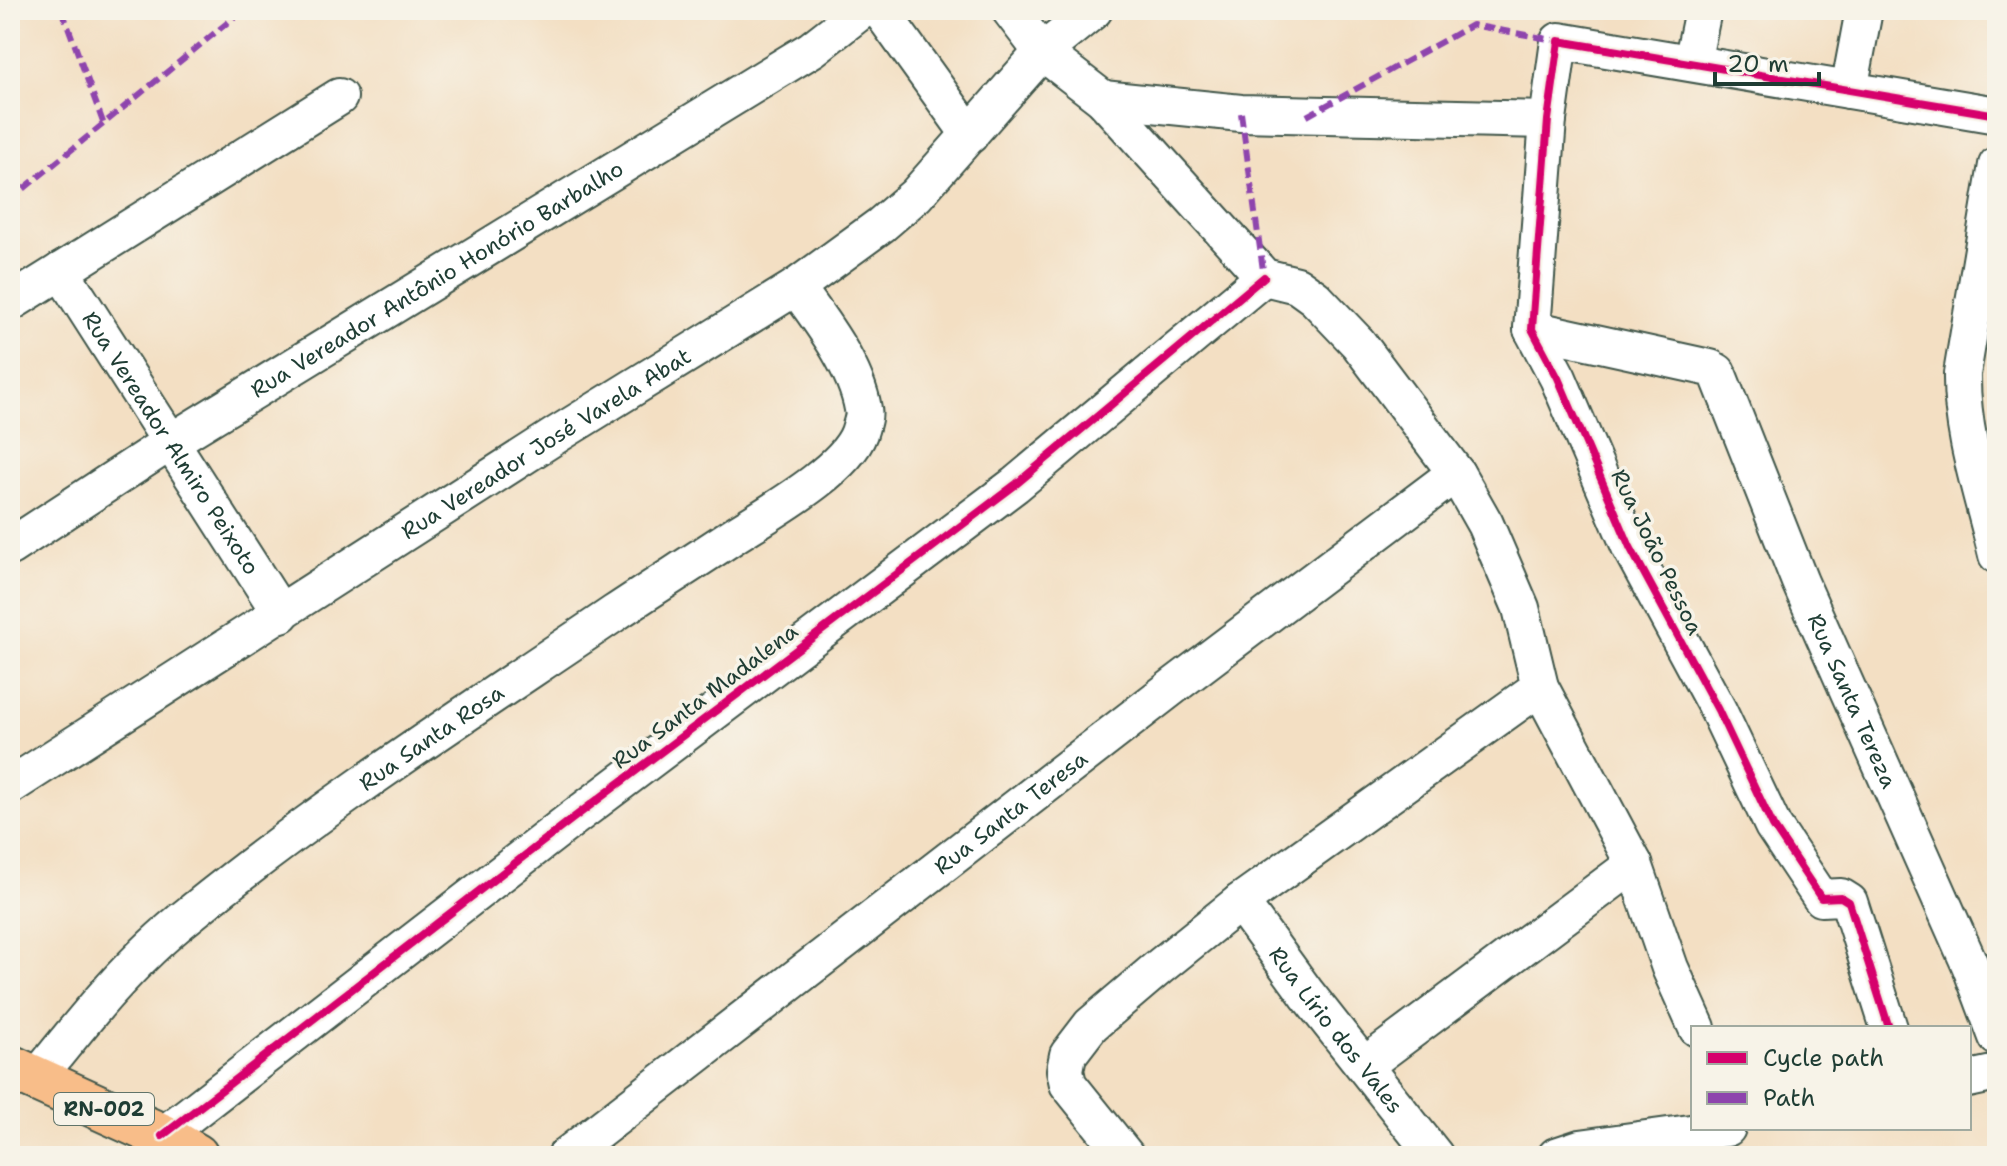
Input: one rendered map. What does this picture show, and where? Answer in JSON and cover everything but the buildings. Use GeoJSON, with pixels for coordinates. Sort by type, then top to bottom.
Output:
{"type":"FeatureCollection","features":[{"type":"Feature","properties":{"kind":"main road","name":"RN-002"},"geometry":{"type":"LineString","coordinates":[[24,1072],[179,1146]]}},
{"type":"Feature","properties":{"kind":"street","name":"Rua Vereador Antônio Honório Barbalho"},"geometry":{"type":"LineString","coordinates":[[10,547],[172,441],[812,49],[862,10]]}},
{"type":"Feature","properties":{"kind":"street"},"geometry":{"type":"LineString","coordinates":[[880,10],[970,135]]}},
{"type":"Feature","properties":{"kind":"street"},"geometry":{"type":"LineString","coordinates":[[1010,10],[1042,52],[1103,99],[1264,277],[1297,285],[1323,306],[1358,343],[1456,473],[1485,524],[1521,608],[1540,687],[1634,864],[1670,968],[1696,1026]]}},
{"type":"Feature","properties":{"kind":"street","name":"Rua Vereador José Varela Abat"},"geometry":{"type":"LineString","coordinates":[[10,786],[558,434],[796,287],[881,225],[916,195],[1042,52],[1094,10]]}},
{"type":"Feature","properties":{"kind":"street"},"geometry":{"type":"LineString","coordinates":[[1692,63],[1703,10]]}},
{"type":"Feature","properties":{"kind":"street"},"geometry":{"type":"LineString","coordinates":[[1849,90],[1864,10]]}},
{"type":"Feature","properties":{"kind":"street"},"geometry":{"type":"LineString","coordinates":[[1532,329],[1548,120],[1559,41],[1997,115]]}},
{"type":"Feature","properties":{"kind":"street"},"geometry":{"type":"LineString","coordinates":[[10,303],[339,97]]}},
{"type":"Feature","properties":{"kind":"street"},"geometry":{"type":"LineString","coordinates":[[1103,99],[1241,113],[1548,120]]}},
{"type":"Feature","properties":{"kind":"street"},"geometry":{"type":"LineString","coordinates":[[1997,165],[1962,374],[1962,398],[1972,456],[1997,555]]}},
{"type":"Feature","properties":{"kind":"street","name":"Rua Vereador Almiro Peixoto"},"geometry":{"type":"LineString","coordinates":[[61,271],[281,614]]}},
{"type":"Feature","properties":{"kind":"street","name":"Rua Santa Madalena"},"geometry":{"type":"LineString","coordinates":[[179,1146],[572,819],[1015,485],[1264,277]]}},
{"type":"Feature","properties":{"kind":"street","name":"Rua Santa Rosa"},"geometry":{"type":"LineString","coordinates":[[24,1072],[126,971],[189,914],[337,803],[617,612],[807,488],[840,460],[858,436],[864,412],[855,385],[821,321],[796,287]]}},
{"type":"Feature","properties":{"kind":"street","name":"Rua Santa Tereza"},"geometry":{"type":"LineString","coordinates":[[1532,329],[1714,369],[1800,582],[1970,965],[1997,1037]]}},
{"type":"Feature","properties":{"kind":"street","name":"Rua João Pessoa"},"geometry":{"type":"LineString","coordinates":[[1532,329],[1558,378],[1630,547],[1718,710],[1773,826],[1821,898],[1841,897],[1849,902],[1888,1026]]}},
{"type":"Feature","properties":{"kind":"street","name":"Rua Santa Teresa"},"geometry":{"type":"LineString","coordinates":[[566,1156],[1175,685],[1456,473]]}},
{"type":"Feature","properties":{"kind":"street"},"geometry":{"type":"LineString","coordinates":[[1126,1156],[1068,1084],[1065,1070],[1068,1055],[1091,1025],[1240,902],[1540,687]]}},
{"type":"Feature","properties":{"kind":"street"},"geometry":{"type":"LineString","coordinates":[[1365,1065],[1634,864]]}},
{"type":"Feature","properties":{"kind":"street","name":"Rua Lírio dos Vales"},"geometry":{"type":"LineString","coordinates":[[1240,902],[1307,994],[1435,1156]]}},
{"type":"Feature","properties":{"kind":"street"},"geometry":{"type":"LineString","coordinates":[[1971,1079],[1997,1073]]}},
{"type":"Feature","properties":{"kind":"street"},"geometry":{"type":"LineString","coordinates":[[1556,1156],[1580,1148],[1691,1129]]}},
{"type":"Feature","properties":{"kind":"marked path"},"geometry":{"type":"LineString","coordinates":[[62,10],[104,125]]}},
{"type":"Feature","properties":{"kind":"marked path"},"geometry":{"type":"LineString","coordinates":[[10,200],[243,10]]}},
{"type":"Feature","properties":{"kind":"marked path"},"geometry":{"type":"LineString","coordinates":[[1307,116],[1472,25],[1559,41]]}},
{"type":"Feature","properties":{"kind":"marked path"},"geometry":{"type":"LineString","coordinates":[[1241,113],[1264,277]]}},
{"type":"Feature","properties":{"kind":"cycle path"},"geometry":{"type":"LineString","coordinates":[[1888,1026],[1849,902],[1841,897],[1821,898],[1773,826],[1718,710],[1630,547],[1558,378],[1532,329],[1548,120],[1559,41],[1997,115]]}},
{"type":"Feature","properties":{"kind":"cycle path"},"geometry":{"type":"LineString","coordinates":[[162,1136],[572,819],[1015,485],[1264,277]]}}]}
